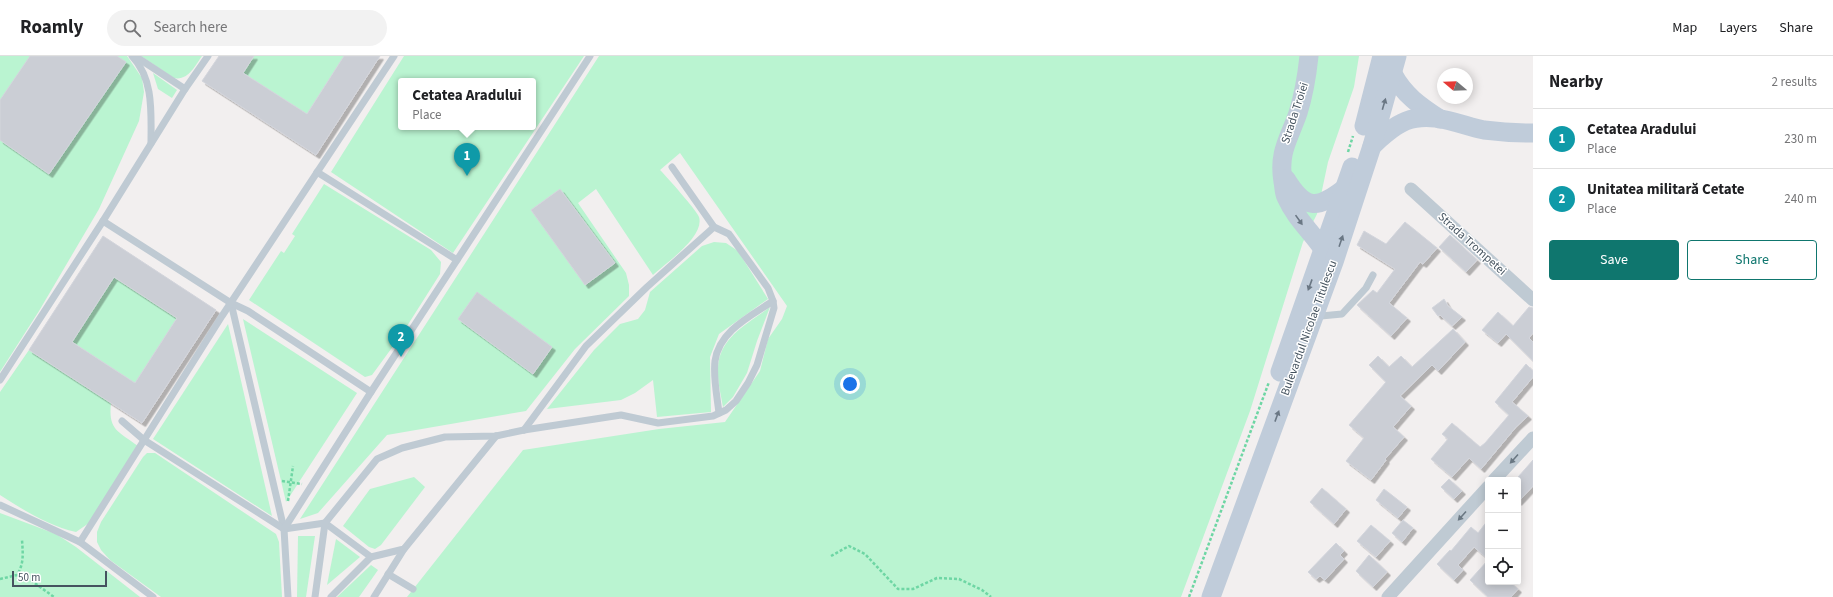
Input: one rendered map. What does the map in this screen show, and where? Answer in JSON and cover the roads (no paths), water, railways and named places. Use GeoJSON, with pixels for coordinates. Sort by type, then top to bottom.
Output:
{"type":"FeatureCollection","features":[{"type":"Feature","properties":{"kind":"main road","name":"Strada Troiei"},"geometry":{"type":"LineString","coordinates":[[1309,56],[1305,86],[1298,112],[1285,142],[1281,170],[1285,196],[1297,219],[1323,249]]}},
{"type":"Feature","properties":{"kind":"main road","name":"Bulevardul Nicolae Titulescu"},"geometry":{"type":"LineString","coordinates":[[1198,597],[1345,188],[1362,136],[1382,56]]}},
{"type":"Feature","properties":{"kind":"main road"},"geometry":{"type":"LineString","coordinates":[[1395,65],[1398,84],[1412,100],[1440,118],[1484,130],[1533,133]]}},
{"type":"Feature","properties":{"kind":"main road","name":"Bulevardul Nicolae Titulescu"},"geometry":{"type":"LineString","coordinates":[[1211,597],[1334,262],[1372,146],[1395,65]]}},
{"type":"Feature","properties":{"kind":"main road"},"geometry":{"type":"LineString","coordinates":[[1372,146],[1385,134],[1407,120],[1440,118]]}},
{"type":"Feature","properties":{"kind":"main road"},"geometry":{"type":"LineString","coordinates":[[1281,170],[1299,197],[1308,204],[1325,202],[1345,188]]}},
{"type":"Feature","properties":{"kind":"street","name":"Strada Trompetei"},"geometry":{"type":"LineString","coordinates":[[1411,189],[1533,300]]}},
{"type":"Feature","properties":{"kind":"street"},"geometry":{"type":"LineString","coordinates":[[1497,477],[1533,438]]}},
{"type":"Feature","properties":{"kind":"street"},"geometry":{"type":"LineString","coordinates":[[1388,597],[1485,490]]}},
{"type":"Feature","properties":{"kind":"lane"},"geometry":{"type":"LineString","coordinates":[[132,56],[138,62],[149,87],[151,108],[151,143]]}},
{"type":"Feature","properties":{"kind":"lane"},"geometry":{"type":"LineString","coordinates":[[135,56],[185,89]]}},
{"type":"Feature","properties":{"kind":"lane"},"geometry":{"type":"LineString","coordinates":[[0,380],[185,89],[208,56]]}},
{"type":"Feature","properties":{"kind":"lane"},"geometry":{"type":"LineString","coordinates":[[80,542],[231,303],[394,56]]}},
{"type":"Feature","properties":{"kind":"lane"},"geometry":{"type":"LineString","coordinates":[[284,529],[456,260],[590,56]]}},
{"type":"Feature","properties":{"kind":"lane"},"geometry":{"type":"LineString","coordinates":[[315,597],[325,523],[377,459],[402,448],[445,436],[496,436],[524,430],[621,415],[658,423],[713,416],[726,410],[736,401],[757,365],[774,308],[773,301],[768,288],[729,234],[714,227],[672,167]]}},
{"type":"Feature","properties":{"kind":"lane"},"geometry":{"type":"LineString","coordinates":[[317,172],[456,260]]}},
{"type":"Feature","properties":{"kind":"lane"},"geometry":{"type":"LineString","coordinates":[[103,220],[231,303],[248,311],[371,392]]}},
{"type":"Feature","properties":{"kind":"lane"},"geometry":{"type":"LineString","coordinates":[[524,430],[586,346],[646,288],[714,227]]}},
{"type":"Feature","properties":{"kind":"lane"},"geometry":{"type":"LineString","coordinates":[[1321,316],[1342,314],[1366,288],[1373,275]]}},
{"type":"Feature","properties":{"kind":"lane"},"geometry":{"type":"LineString","coordinates":[[719,413],[714,373],[718,348],[724,337],[733,329],[773,301]]}},
{"type":"Feature","properties":{"kind":"lane"},"geometry":{"type":"LineString","coordinates":[[231,303],[284,529],[288,597]]}},
{"type":"Feature","properties":{"kind":"lane"},"geometry":{"type":"LineString","coordinates":[[122,421],[144,440],[284,529],[325,523],[371,557]]}},
{"type":"Feature","properties":{"kind":"lane"},"geometry":{"type":"LineString","coordinates":[[374,597],[404,549],[496,436]]}},
{"type":"Feature","properties":{"kind":"lane"},"geometry":{"type":"LineString","coordinates":[[0,505],[80,542],[154,597]]}},
{"type":"Feature","properties":{"kind":"lane"},"geometry":{"type":"LineString","coordinates":[[331,597],[371,557],[404,549]]}},
{"type":"Feature","properties":{"kind":"lane"},"geometry":{"type":"LineString","coordinates":[[388,574],[413,589]]}},
{"type":"Feature","properties":{"kind":"place","name":"Cetatea Aradului"},"geometry":{"type":"Point","coordinates":[467,176]}},
{"type":"Feature","properties":{"kind":"place","name":"Unitatea militară Cetate"},"geometry":{"type":"Point","coordinates":[401,357]}}]}
